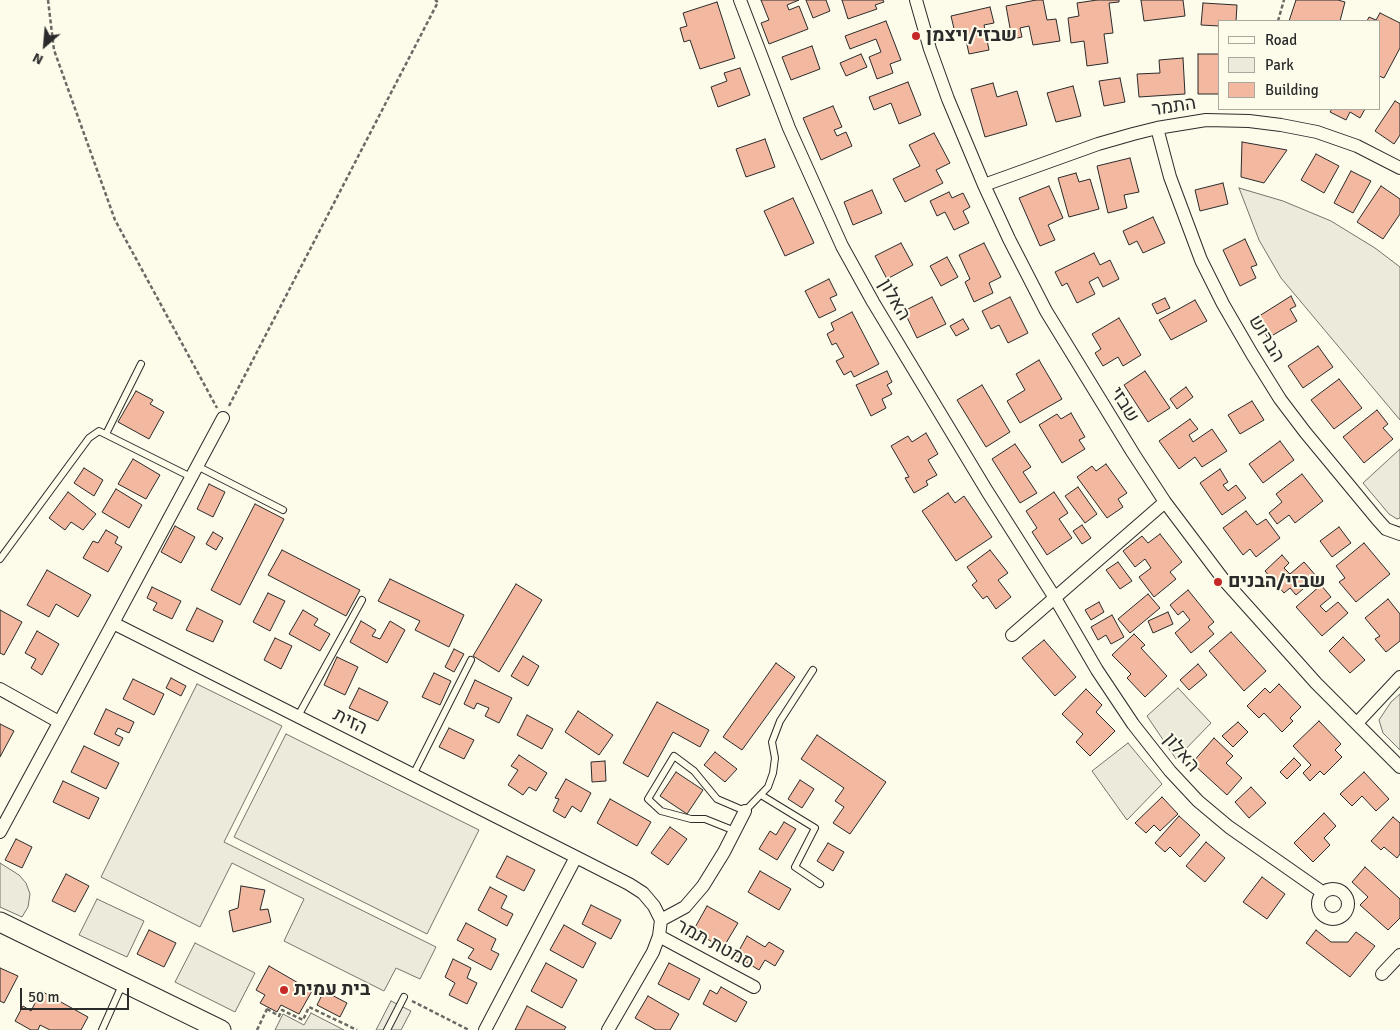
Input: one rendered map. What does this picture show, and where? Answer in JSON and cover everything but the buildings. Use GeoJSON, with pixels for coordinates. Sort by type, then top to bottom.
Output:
{"type":"FeatureCollection","features":[{"type":"Feature","properties":{"kind":"street","name":"האלון"},"geometry":{"type":"LineString","coordinates":[[740,0],[789,128],[842,246],[873,302],[957,441],[1108,686],[1133,724],[1170,771],[1198,801],[1229,827],[1322,892]]}},
{"type":"Feature","properties":{"kind":"street","name":"שבזי"},"geometry":{"type":"LineString","coordinates":[[916,0],[930,49],[948,100],[984,185],[1046,311],[1093,390],[1165,502],[1223,579],[1316,682],[1400,767]]}},
{"type":"Feature","properties":{"kind":"street","name":"התמר"},"geometry":{"type":"LineString","coordinates":[[984,185],[1098,144],[1156,128],[1206,120],[1249,121],[1317,132],[1357,146],[1400,168]]}},
{"type":"Feature","properties":{"kind":"street","name":"הברוש"},"geometry":{"type":"LineString","coordinates":[[1156,128],[1170,177],[1201,260],[1223,304],[1252,354],[1280,399],[1317,447],[1386,529],[1400,534]]}},
{"type":"Feature","properties":{"kind":"street"},"geometry":{"type":"LineString","coordinates":[[0,832],[7,813],[60,722],[223,418]]}},
{"type":"Feature","properties":{"kind":"street"},"geometry":{"type":"LineString","coordinates":[[1012,636],[1165,502]]}},
{"type":"Feature","properties":{"kind":"street","name":"הזית"},"geometry":{"type":"LineString","coordinates":[[113,623],[576,857],[643,893],[654,906],[661,920]]}},
{"type":"Feature","properties":{"kind":"street"},"geometry":{"type":"LineString","coordinates":[[1357,723],[1400,677]]}},
{"type":"Feature","properties":{"kind":"street"},"geometry":{"type":"LineString","coordinates":[[0,689],[60,722]]}},
{"type":"Feature","properties":{"kind":"street"},"geometry":{"type":"LineString","coordinates":[[611,1029],[653,952],[659,936],[661,920],[685,907],[702,886],[724,852],[746,811]]}},
{"type":"Feature","properties":{"kind":"street"},"geometry":{"type":"LineString","coordinates":[[485,1030],[576,857]]}},
{"type":"Feature","properties":{"kind":"street"},"geometry":{"type":"LineString","coordinates":[[0,922],[221,1030]]}},
{"type":"Feature","properties":{"kind":"street","name":"סמטת תמר"},"geometry":{"type":"LineString","coordinates":[[659,936],[754,987]]}},
{"type":"Feature","properties":{"kind":"street"},"geometry":{"type":"LineString","coordinates":[[1382,974],[1400,954]]}},
{"type":"Feature","properties":{"kind":"lane"},"geometry":{"type":"LineString","coordinates":[[106,434],[141,364]]}},
{"type":"Feature","properties":{"kind":"lane"},"geometry":{"type":"LineString","coordinates":[[0,559],[89,438],[99,432],[283,510]]}},
{"type":"Feature","properties":{"kind":"lane"},"geometry":{"type":"LineString","coordinates":[[298,716],[362,600]]}},
{"type":"Feature","properties":{"kind":"lane"},"geometry":{"type":"LineString","coordinates":[[413,775],[471,660]]}},
{"type":"Feature","properties":{"kind":"lane"},"geometry":{"type":"LineString","coordinates":[[735,831],[705,819],[691,818],[661,811],[648,799],[674,756],[694,771],[717,798],[746,811],[768,787],[775,758],[772,742],[780,721],[813,670]]}},
{"type":"Feature","properties":{"kind":"lane"},"geometry":{"type":"LineString","coordinates":[[761,794],[815,828],[795,867],[820,884]]}},
{"type":"Feature","properties":{"kind":"lane"},"geometry":{"type":"LineString","coordinates":[[102,1030],[124,983]]}},
{"type":"Feature","properties":{"kind":"lane"},"geometry":{"type":"LineString","coordinates":[[388,1030],[404,997]]}},
{"type":"Feature","properties":{"kind":"path"},"geometry":{"type":"LineString","coordinates":[[48,0],[54,50],[115,220],[223,418]]}},
{"type":"Feature","properties":{"kind":"path"},"geometry":{"type":"LineString","coordinates":[[223,418],[438,2],[435,0]]}},
{"type":"Feature","properties":{"kind":"path"},"geometry":{"type":"LineString","coordinates":[[1278,20],[1284,0]]}},
{"type":"Feature","properties":{"kind":"path"},"geometry":{"type":"LineString","coordinates":[[404,997],[469,1030]]}},
{"type":"Feature","properties":{"kind":"path"},"geometry":{"type":"LineString","coordinates":[[257,1030],[268,1008],[279,1016],[282,1010],[303,1020],[309,1007],[357,1030]]}},
{"type":"Feature","properties":{"kind":"green space"},"geometry":{"type":"Polygon","coordinates":[[[1239,188],[1283,201],[1331,221],[1375,248],[1400,267],[1400,420],[1281,278],[1259,240],[1239,188]]]}},
{"type":"Feature","properties":{"kind":"green space"},"geometry":{"type":"Polygon","coordinates":[[[1400,449],[1400,518],[1397,519],[1389,514],[1363,483],[1400,449]]]}},
{"type":"Feature","properties":{"kind":"green space"},"geometry":{"type":"Polygon","coordinates":[[[197,684],[282,726],[224,842],[436,947],[420,979],[396,968],[384,991],[284,941],[304,899],[232,863],[200,927],[101,877],[197,684]]]}},
{"type":"Feature","properties":{"kind":"green space"},"geometry":{"type":"Polygon","coordinates":[[[1178,688],[1211,723],[1176,759],[1147,716],[1178,688]]]}},
{"type":"Feature","properties":{"kind":"green space"},"geometry":{"type":"Polygon","coordinates":[[[1400,694],[1400,750],[1383,733],[1379,720],[1391,702],[1400,694]]]}},
{"type":"Feature","properties":{"kind":"green space"},"geometry":{"type":"Polygon","coordinates":[[[286,734],[479,830],[427,934],[234,837],[286,734]]]}},
{"type":"Feature","properties":{"kind":"green space"},"geometry":{"type":"Polygon","coordinates":[[[1128,743],[1162,784],[1127,820],[1092,771],[1128,743]]]}},
{"type":"Feature","properties":{"kind":"green space"},"geometry":{"type":"Polygon","coordinates":[[[0,863],[19,875],[26,883],[30,894],[28,907],[22,917],[0,907],[0,863]]]}},
{"type":"Feature","properties":{"kind":"green space"},"geometry":{"type":"Polygon","coordinates":[[[97,899],[144,921],[127,957],[79,935],[97,899]]]}},
{"type":"Feature","properties":{"kind":"green space"},"geometry":{"type":"Polygon","coordinates":[[[195,943],[255,973],[235,1012],[175,982],[195,943]]]}},
{"type":"Feature","properties":{"kind":"green space"},"geometry":{"type":"Polygon","coordinates":[[[311,1013],[344,1030],[275,1030],[283,1014],[304,1025],[311,1013]]]}},
{"type":"Feature","properties":{"kind":"shaded area"},"geometry":{"type":"Polygon","coordinates":[[[391,1001],[411,1011],[401,1030],[376,1030],[391,1001]]]}},
{"type":"Feature","properties":{"kind":"place","name":"שבזי/ויצמן"},"geometry":{"type":"Point","coordinates":[916,36]}},
{"type":"Feature","properties":{"kind":"place","name":"שבזי/הבנים"},"geometry":{"type":"Point","coordinates":[1218,582]}},
{"type":"Feature","properties":{"kind":"place","name":"בית עמית"},"geometry":{"type":"Point","coordinates":[284,990]}}]}
